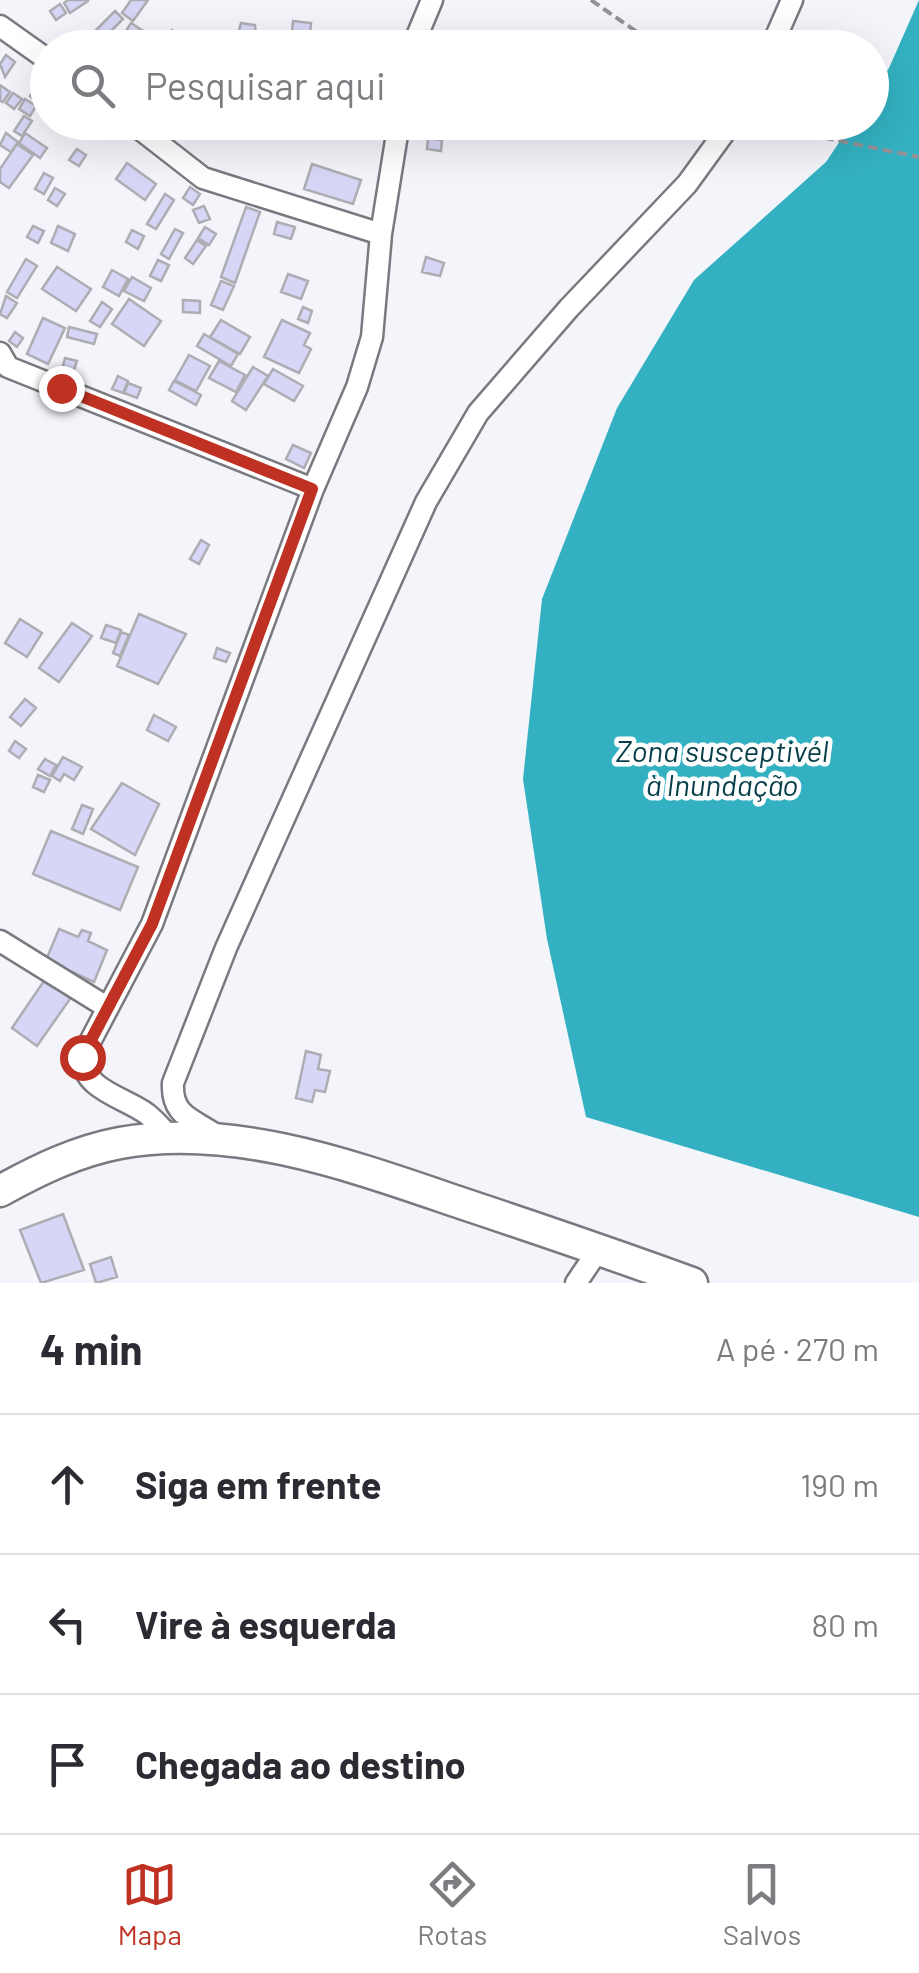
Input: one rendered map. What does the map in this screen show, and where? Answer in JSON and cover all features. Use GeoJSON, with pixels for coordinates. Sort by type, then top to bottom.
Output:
{"type":"FeatureCollection","features":[{"type":"Feature","properties":{"kind":"main road"},"geometry":{"type":"LineString","coordinates":[[0,1191],[72,1155],[122,1142],[170,1138],[226,1142],[345,1164],[692,1283]]}},
{"type":"Feature","properties":{"kind":"street"},"geometry":{"type":"LineString","coordinates":[[780,30],[792,0]]}},
{"type":"Feature","properties":{"kind":"street"},"geometry":{"type":"LineString","coordinates":[[416,30],[423,3]]}},
{"type":"Feature","properties":{"kind":"street"},"geometry":{"type":"LineString","coordinates":[[0,26],[30,47]]}},
{"type":"Feature","properties":{"kind":"street"},"geometry":{"type":"LineString","coordinates":[[154,140],[203,178],[381,234]]}},
{"type":"Feature","properties":{"kind":"street"},"geometry":{"type":"LineString","coordinates":[[170,1138],[148,1115],[82,1072],[82,1057],[152,924],[312,489],[357,388],[372,337],[381,234],[396,140]]}},
{"type":"Feature","properties":{"kind":"street"},"geometry":{"type":"LineString","coordinates":[[226,1142],[177,1110],[173,1083],[226,948],[426,502],[478,413],[569,308],[687,184],[719,140]]}},
{"type":"Feature","properties":{"kind":"street"},"geometry":{"type":"LineString","coordinates":[[3,363],[312,489]]}},
{"type":"Feature","properties":{"kind":"street"},"geometry":{"type":"LineString","coordinates":[[0,941],[106,1006]]}},
{"type":"Feature","properties":{"kind":"street"},"geometry":{"type":"LineString","coordinates":[[576,1283],[599,1249]]}},
{"type":"Feature","properties":{"kind":"path"},"geometry":{"type":"LineString","coordinates":[[591,0],[634,30]]}},
{"type":"Feature","properties":{"kind":"path"},"geometry":{"type":"LineString","coordinates":[[835,140],[919,157]]}},
{"type":"Feature","properties":{"kind":"water","name":"Zona susceptivél à Inundação"},"geometry":{"type":"Polygon","coordinates":[[[919,0],[919,1217],[586,1117],[547,939],[523,779],[542,599],[617,408],[694,280],[826,162],[841,140],[889,140],[889,68],[919,0]]]}},
{"type":"Feature","properties":{"kind":"building"},"geometry":{"type":"Polygon","coordinates":[[[131,0],[148,0],[133,21],[122,13],[131,0]]]}},
{"type":"Feature","properties":{"kind":"building"},"geometry":{"type":"Polygon","coordinates":[[[88,1],[70,13],[64,3],[88,1]]]}},
{"type":"Feature","properties":{"kind":"building"},"geometry":{"type":"Polygon","coordinates":[[[60,4],[66,13],[56,20],[50,11],[60,4]]]}},
{"type":"Feature","properties":{"kind":"building"},"geometry":{"type":"Polygon","coordinates":[[[115,11],[123,19],[112,30],[96,30],[115,11]]]}},
{"type":"Feature","properties":{"kind":"building"},"geometry":{"type":"Polygon","coordinates":[[[293,21],[311,23],[310,30],[292,30],[293,21]]]}},
{"type":"Feature","properties":{"kind":"building"},"geometry":{"type":"Polygon","coordinates":[[[241,23],[255,25],[255,30],[239,30],[241,23]]]}},
{"type":"Feature","properties":{"kind":"building"},"geometry":{"type":"Polygon","coordinates":[[[6,55],[15,62],[5,77],[0,64],[6,55]]]}},
{"type":"Feature","properties":{"kind":"building"},"geometry":{"type":"Polygon","coordinates":[[[0,85],[10,92],[3,102],[0,101],[0,85]]]}},
{"type":"Feature","properties":{"kind":"building"},"geometry":{"type":"Polygon","coordinates":[[[13,93],[22,99],[14,109],[6,103],[13,93]]]}},
{"type":"Feature","properties":{"kind":"building"},"geometry":{"type":"Polygon","coordinates":[[[25,99],[30,102],[30,116],[19,109],[25,99]]]}},
{"type":"Feature","properties":{"kind":"building"},"geometry":{"type":"Polygon","coordinates":[[[24,116],[30,120],[22,136],[14,131],[24,116]]]}},
{"type":"Feature","properties":{"kind":"building"},"geometry":{"type":"Polygon","coordinates":[[[6,133],[18,142],[11,152],[0,145],[6,133]]]}},
{"type":"Feature","properties":{"kind":"building"},"geometry":{"type":"Polygon","coordinates":[[[25,133],[47,148],[40,158],[19,143],[25,133]]]}},
{"type":"Feature","properties":{"kind":"building"},"geometry":{"type":"Polygon","coordinates":[[[428,140],[442,140],[441,151],[427,149],[428,140]]]}},
{"type":"Feature","properties":{"kind":"building"},"geometry":{"type":"Polygon","coordinates":[[[17,144],[33,155],[9,188],[0,182],[0,169],[17,144]]]}},
{"type":"Feature","properties":{"kind":"building"},"geometry":{"type":"Polygon","coordinates":[[[77,149],[86,155],[79,166],[69,160],[77,149]]]}},
{"type":"Feature","properties":{"kind":"building"},"geometry":{"type":"Polygon","coordinates":[[[127,163],[156,184],[145,200],[116,179],[127,163]]]}},
{"type":"Feature","properties":{"kind":"building"},"geometry":{"type":"Polygon","coordinates":[[[312,164],[361,180],[353,204],[304,189],[312,164]]]}},
{"type":"Feature","properties":{"kind":"building"},"geometry":{"type":"Polygon","coordinates":[[[44,173],[53,178],[44,194],[35,189],[44,173]]]}},
{"type":"Feature","properties":{"kind":"building"},"geometry":{"type":"Polygon","coordinates":[[[190,187],[200,194],[193,205],[183,198],[190,187]]]}},
{"type":"Feature","properties":{"kind":"building"},"geometry":{"type":"Polygon","coordinates":[[[55,188],[65,194],[57,206],[48,200],[55,188]]]}},
{"type":"Feature","properties":{"kind":"building"},"geometry":{"type":"Polygon","coordinates":[[[165,194],[174,200],[156,229],[147,224],[165,194]]]}},
{"type":"Feature","properties":{"kind":"building"},"geometry":{"type":"Polygon","coordinates":[[[204,206],[210,219],[199,223],[193,210],[204,206]]]}},
{"type":"Feature","properties":{"kind":"building"},"geometry":{"type":"Polygon","coordinates":[[[246,207],[260,212],[235,283],[221,277],[246,207]]]}},
{"type":"Feature","properties":{"kind":"building"},"geometry":{"type":"Polygon","coordinates":[[[277,222],[295,227],[291,239],[274,234],[277,222]]]}},
{"type":"Feature","properties":{"kind":"building"},"geometry":{"type":"Polygon","coordinates":[[[33,226],[44,231],[38,243],[27,237],[33,226]]]}},
{"type":"Feature","properties":{"kind":"building"},"geometry":{"type":"Polygon","coordinates":[[[58,226],[75,234],[68,251],[51,243],[58,226]]]}},
{"type":"Feature","properties":{"kind":"building"},"geometry":{"type":"Polygon","coordinates":[[[205,227],[216,234],[209,245],[198,238],[205,227]]]}},
{"type":"Feature","properties":{"kind":"building"},"geometry":{"type":"Polygon","coordinates":[[[175,229],[183,233],[169,259],[161,254],[175,229]]]}},
{"type":"Feature","properties":{"kind":"building"},"geometry":{"type":"Polygon","coordinates":[[[132,230],[144,236],[138,249],[126,242],[132,230]]]}},
{"type":"Feature","properties":{"kind":"building"},"geometry":{"type":"Polygon","coordinates":[[[197,240],[206,246],[193,264],[185,258],[197,240]]]}},
{"type":"Feature","properties":{"kind":"building"},"geometry":{"type":"Polygon","coordinates":[[[426,257],[444,263],[440,276],[422,272],[426,257]]]}},
{"type":"Feature","properties":{"kind":"building"},"geometry":{"type":"Polygon","coordinates":[[[26,259],[37,266],[17,298],[7,292],[26,259]]]}},
{"type":"Feature","properties":{"kind":"building"},"geometry":{"type":"Polygon","coordinates":[[[158,260],[169,265],[161,281],[150,276],[158,260]]]}},
{"type":"Feature","properties":{"kind":"building"},"geometry":{"type":"Polygon","coordinates":[[[57,267],[91,289],[76,311],[42,289],[57,267]]]}},
{"type":"Feature","properties":{"kind":"building"},"geometry":{"type":"Polygon","coordinates":[[[112,270],[128,279],[119,296],[103,287],[112,270]]]}},
{"type":"Feature","properties":{"kind":"building"},"geometry":{"type":"Polygon","coordinates":[[[288,274],[308,281],[301,299],[281,292],[288,274]]]}},
{"type":"Feature","properties":{"kind":"building"},"geometry":{"type":"Polygon","coordinates":[[[132,277],[151,288],[144,301],[124,291],[132,277]]]}},
{"type":"Feature","properties":{"kind":"building"},"geometry":{"type":"Polygon","coordinates":[[[221,281],[234,286],[223,310],[211,305],[221,281]]]}},
{"type":"Feature","properties":{"kind":"building"},"geometry":{"type":"Polygon","coordinates":[[[6,296],[17,303],[7,318],[0,314],[6,296]]]}},
{"type":"Feature","properties":{"kind":"building"},"geometry":{"type":"Polygon","coordinates":[[[129,299],[161,321],[144,346],[112,324],[129,299]]]}},
{"type":"Feature","properties":{"kind":"building"},"geometry":{"type":"Polygon","coordinates":[[[183,300],[200,301],[200,313],[183,312],[183,300]]]}},
{"type":"Feature","properties":{"kind":"building"},"geometry":{"type":"Polygon","coordinates":[[[102,302],[112,309],[100,327],[90,321],[102,302]]]}},
{"type":"Feature","properties":{"kind":"building"},"geometry":{"type":"Polygon","coordinates":[[[303,307],[312,311],[308,323],[298,319],[303,307]]]}},
{"type":"Feature","properties":{"kind":"building"},"geometry":{"type":"Polygon","coordinates":[[[43,318],[65,328],[48,364],[27,354],[43,318]]]}},
{"type":"Feature","properties":{"kind":"building"},"geometry":{"type":"Polygon","coordinates":[[[221,320],[250,337],[240,354],[210,337],[221,320]]]}},
{"type":"Feature","properties":{"kind":"building"},"geometry":{"type":"Polygon","coordinates":[[[282,320],[310,333],[304,345],[311,349],[299,373],[264,357],[282,320]]]}},
{"type":"Feature","properties":{"kind":"building"},"geometry":{"type":"Polygon","coordinates":[[[69,327],[97,334],[94,344],[67,337],[69,327]]]}},
{"type":"Feature","properties":{"kind":"building"},"geometry":{"type":"Polygon","coordinates":[[[15,332],[23,338],[17,347],[9,341],[15,332]]]}},
{"type":"Feature","properties":{"kind":"building"},"geometry":{"type":"Polygon","coordinates":[[[204,334],[238,354],[231,366],[197,346],[204,334]]]}},
{"type":"Feature","properties":{"kind":"building"},"geometry":{"type":"Polygon","coordinates":[[[189,355],[210,366],[196,391],[175,380],[189,355]]]}},
{"type":"Feature","properties":{"kind":"building"},"geometry":{"type":"Polygon","coordinates":[[[65,358],[77,361],[73,373],[62,370],[65,358]]]}},
{"type":"Feature","properties":{"kind":"building"},"geometry":{"type":"Polygon","coordinates":[[[219,361],[245,375],[236,392],[209,378],[219,361]]]}},
{"type":"Feature","properties":{"kind":"building"},"geometry":{"type":"Polygon","coordinates":[[[253,367],[268,376],[246,410],[232,401],[253,367]]]}},
{"type":"Feature","properties":{"kind":"building"},"geometry":{"type":"Polygon","coordinates":[[[273,369],[303,386],[294,401],[264,384],[273,369]]]}},
{"type":"Feature","properties":{"kind":"building"},"geometry":{"type":"Polygon","coordinates":[[[118,376],[128,381],[123,393],[112,389],[118,376]]]}},
{"type":"Feature","properties":{"kind":"building"},"geometry":{"type":"Polygon","coordinates":[[[174,381],[201,395],[196,405],[169,390],[174,381]]]}},
{"type":"Feature","properties":{"kind":"building"},"geometry":{"type":"Polygon","coordinates":[[[128,383],[141,388],[137,398],[124,393],[128,383]]]}},
{"type":"Feature","properties":{"kind":"building"},"geometry":{"type":"Polygon","coordinates":[[[293,445],[311,453],[304,468],[286,459],[293,445]]]}},
{"type":"Feature","properties":{"kind":"building"},"geometry":{"type":"Polygon","coordinates":[[[201,540],[209,545],[199,564],[190,559],[201,540]]]}},
{"type":"Feature","properties":{"kind":"building"},"geometry":{"type":"Polygon","coordinates":[[[139,614],[186,634],[158,684],[117,666],[139,614]]]}},
{"type":"Feature","properties":{"kind":"building"},"geometry":{"type":"Polygon","coordinates":[[[20,619],[42,633],[27,657],[5,643],[20,619]]]}},
{"type":"Feature","properties":{"kind":"building"},"geometry":{"type":"Polygon","coordinates":[[[72,623],[92,636],[59,682],[39,668],[72,623]]]}},
{"type":"Feature","properties":{"kind":"building"},"geometry":{"type":"Polygon","coordinates":[[[106,625],[121,630],[116,643],[101,638],[106,625]]]}},
{"type":"Feature","properties":{"kind":"building"},"geometry":{"type":"Polygon","coordinates":[[[121,632],[129,635],[120,656],[113,653],[121,632]]]}},
{"type":"Feature","properties":{"kind":"building"},"geometry":{"type":"Polygon","coordinates":[[[217,648],[230,653],[226,662],[214,658],[217,648]]]}},
{"type":"Feature","properties":{"kind":"building"},"geometry":{"type":"Polygon","coordinates":[[[25,699],[36,708],[21,726],[10,717],[25,699]]]}},
{"type":"Feature","properties":{"kind":"building"},"geometry":{"type":"Polygon","coordinates":[[[154,715],[176,727],[168,741],[147,730],[154,715]]]}},
{"type":"Feature","properties":{"kind":"building"},"geometry":{"type":"Polygon","coordinates":[[[15,741],[26,749],[19,758],[9,751],[15,741]]]}},
{"type":"Feature","properties":{"kind":"building"},"geometry":{"type":"Polygon","coordinates":[[[63,757],[82,767],[74,780],[64,774],[60,781],[52,776],[63,757]]]}},
{"type":"Feature","properties":{"kind":"building"},"geometry":{"type":"Polygon","coordinates":[[[45,759],[56,765],[50,776],[38,769],[45,759]]]}},
{"type":"Feature","properties":{"kind":"building"},"geometry":{"type":"Polygon","coordinates":[[[38,775],[50,780],[44,792],[33,787],[38,775]]]}},
{"type":"Feature","properties":{"kind":"building"},"geometry":{"type":"Polygon","coordinates":[[[122,783],[159,804],[135,855],[91,829],[122,783]]]}},
{"type":"Feature","properties":{"kind":"building"},"geometry":{"type":"Polygon","coordinates":[[[82,805],[93,809],[83,834],[72,829],[82,805]]]}},
{"type":"Feature","properties":{"kind":"building"},"geometry":{"type":"Polygon","coordinates":[[[51,831],[138,867],[120,910],[33,874],[51,831]]]}},
{"type":"Feature","properties":{"kind":"building"},"geometry":{"type":"Polygon","coordinates":[[[59,929],[78,937],[82,930],[91,933],[88,941],[107,950],[94,982],[46,960],[59,929]]]}},
{"type":"Feature","properties":{"kind":"building"},"geometry":{"type":"Polygon","coordinates":[[[46,978],[72,996],[37,1046],[12,1028],[46,978]]]}},
{"type":"Feature","properties":{"kind":"building"},"geometry":{"type":"Polygon","coordinates":[[[306,1051],[321,1055],[318,1069],[330,1071],[325,1092],[315,1090],[312,1102],[296,1098],[306,1051]]]}},
{"type":"Feature","properties":{"kind":"building"},"geometry":{"type":"Polygon","coordinates":[[[63,1214],[84,1270],[41,1283],[20,1230],[63,1214]]]}},
{"type":"Feature","properties":{"kind":"building"},"geometry":{"type":"Polygon","coordinates":[[[111,1257],[117,1277],[96,1283],[90,1264],[111,1257]]]}},
{"type":"Feature","properties":{"kind":"route"},"geometry":{"type":"LineString","coordinates":[[61,388],[312,489],[152,924],[82,1057]]}}]}
